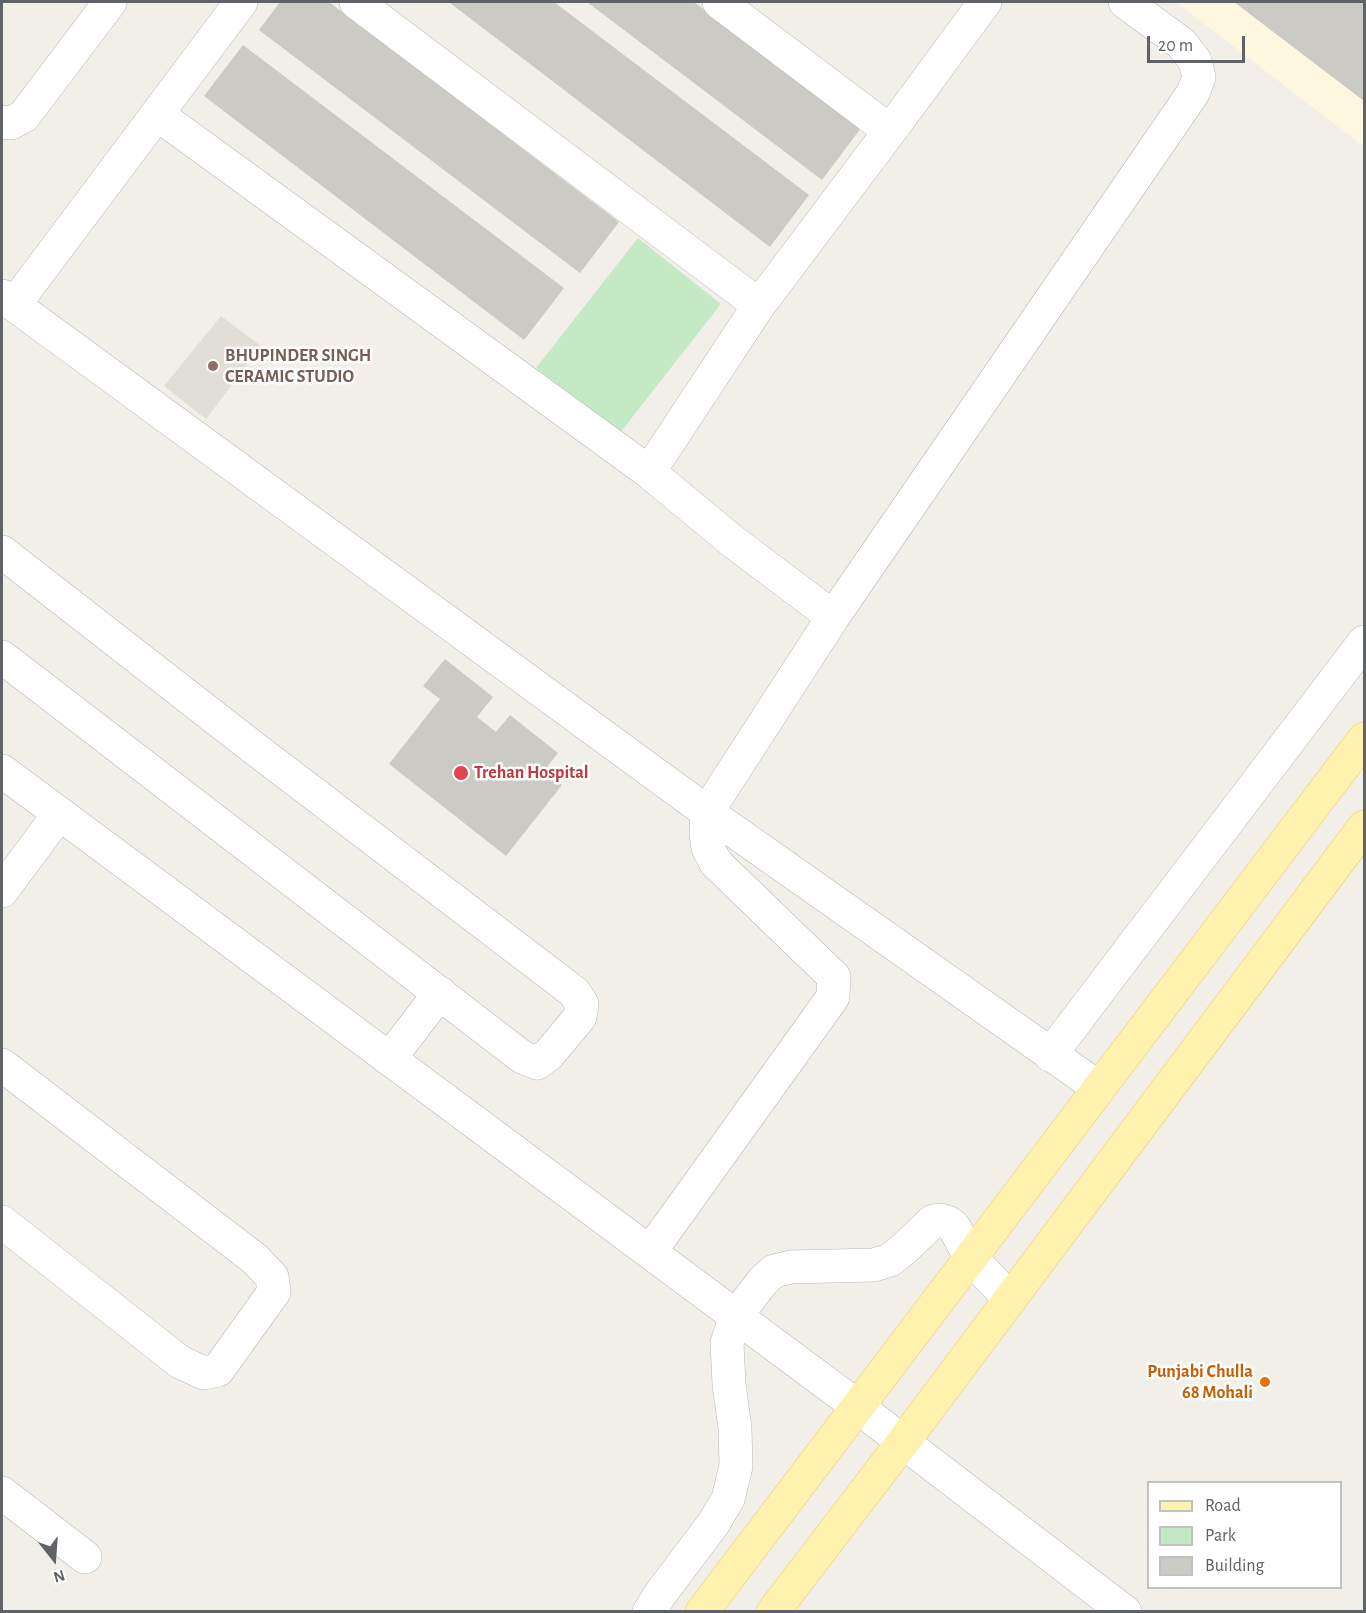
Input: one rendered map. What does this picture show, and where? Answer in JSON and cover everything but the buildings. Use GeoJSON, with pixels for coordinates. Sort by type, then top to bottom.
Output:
{"type":"FeatureCollection","features":[{"type":"Feature","properties":{"kind":"main road"},"geometry":{"type":"LineString","coordinates":[[702,1611],[1365,739]]}},
{"type":"Feature","properties":{"kind":"main road"},"geometry":{"type":"LineString","coordinates":[[773,1611],[903,1442],[1365,827]]}},
{"type":"Feature","properties":{"kind":"street"},"geometry":{"type":"LineString","coordinates":[[2,122],[10,123],[24,116],[110,2]]}},
{"type":"Feature","properties":{"kind":"street"},"geometry":{"type":"LineString","coordinates":[[241,2],[157,114],[8,301],[706,812],[1099,1088]]}},
{"type":"Feature","properties":{"kind":"street"},"geometry":{"type":"LineString","coordinates":[[356,2],[759,305]]}},
{"type":"Feature","properties":{"kind":"street"},"geometry":{"type":"LineString","coordinates":[[719,2],[890,131]]}},
{"type":"Feature","properties":{"kind":"street"},"geometry":{"type":"LineString","coordinates":[[649,472],[759,305],[985,2]]}},
{"type":"Feature","properties":{"kind":"street"},"geometry":{"type":"LineString","coordinates":[[650,1252],[833,997],[834,977],[716,863],[708,848],[706,812],[832,616],[1193,93],[1198,77],[1195,61],[1181,43],[1125,2]]}},
{"type":"Feature","properties":{"kind":"street"},"geometry":{"type":"LineString","coordinates":[[157,114],[649,472],[731,540],[832,616]]}},
{"type":"Feature","properties":{"kind":"street"},"geometry":{"type":"LineString","coordinates":[[2,552],[574,993],[582,1004],[580,1017],[549,1054],[537,1063],[522,1057],[2,657]]}},
{"type":"Feature","properties":{"kind":"street"},"geometry":{"type":"LineString","coordinates":[[1050,1055],[1365,642]]}},
{"type":"Feature","properties":{"kind":"street"},"geometry":{"type":"LineString","coordinates":[[2,771],[857,1406],[1125,1611]]}},
{"type":"Feature","properties":{"kind":"street"},"geometry":{"type":"LineString","coordinates":[[2,891],[59,814]]}},
{"type":"Feature","properties":{"kind":"street"},"geometry":{"type":"LineString","coordinates":[[389,1059],[440,993]]}},
{"type":"Feature","properties":{"kind":"street"},"geometry":{"type":"LineString","coordinates":[[2,1222],[180,1362],[204,1373],[218,1370],[274,1292],[272,1277],[255,1258],[7,1079]]}},
{"type":"Feature","properties":{"kind":"street"},"geometry":{"type":"LineString","coordinates":[[649,1611],[713,1524],[728,1499],[736,1466],[727,1343],[736,1316],[758,1286],[774,1271],[791,1267],[874,1264],[890,1260],[933,1221],[940,1220],[954,1227],[970,1257],[1010,1299]]}},
{"type":"Feature","properties":{"kind":"street"},"geometry":{"type":"LineString","coordinates":[[2,1493],[85,1557]]}},
{"type":"Feature","properties":{"kind":"shaded area"},"geometry":{"type":"Polygon","coordinates":[[[1176,2],[1364,2],[1364,147],[1176,2]]]}},
{"type":"Feature","properties":{"kind":"shaded area","name":"BHUPINDER SINGH CERAMIC STUDIO"},"geometry":{"type":"Polygon","coordinates":[[[221,316],[261,346],[206,419],[164,386],[221,316]]]}},
{"type":"Feature","properties":{"kind":"green space"},"geometry":{"type":"Polygon","coordinates":[[[638,238],[721,304],[619,434],[536,368],[638,238]]]}},
{"type":"Feature","properties":{"kind":"place","name":"BHUPINDER SINGH CERAMIC STUDIO"},"geometry":{"type":"Point","coordinates":[213,366]}},
{"type":"Feature","properties":{"kind":"place","name":"Trehan Hospital"},"geometry":{"type":"Point","coordinates":[461,773]}},
{"type":"Feature","properties":{"kind":"place","name":"Punjabi Chulla 68 Mohali"},"geometry":{"type":"Point","coordinates":[1265,1382]}}]}
